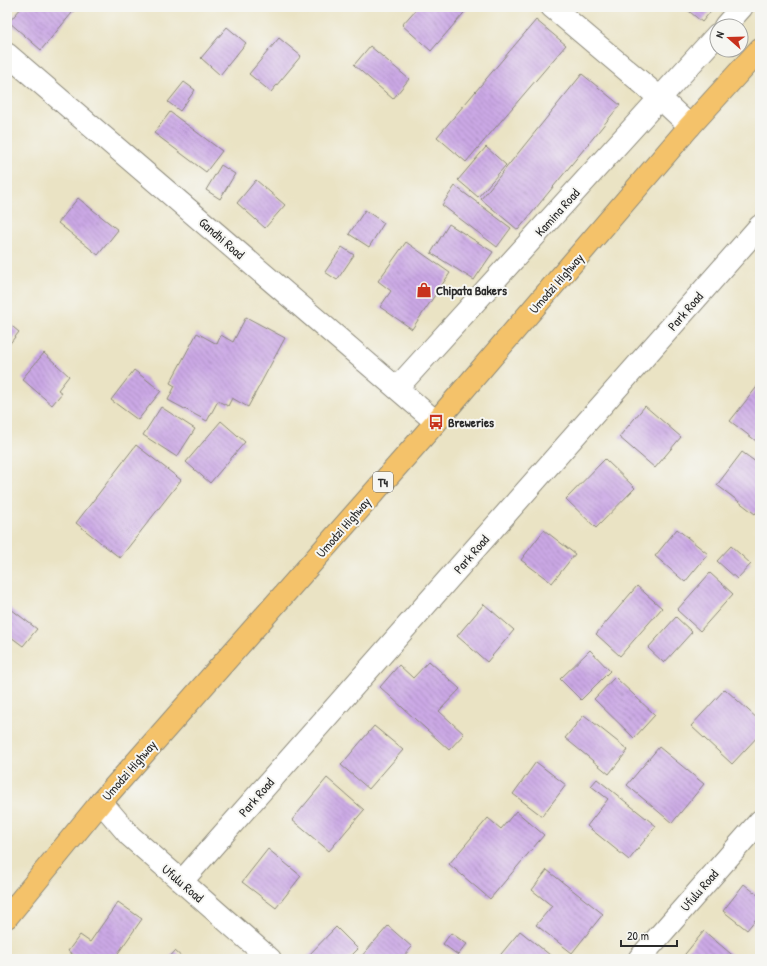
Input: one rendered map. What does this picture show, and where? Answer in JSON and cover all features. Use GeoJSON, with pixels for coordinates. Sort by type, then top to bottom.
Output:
{"type":"FeatureCollection","features":[{"type":"Feature","properties":{"kind":"highway","name":"Umodzi Highway"},"geometry":{"type":"LineString","coordinates":[[7,917],[101,802],[436,422],[690,126],[760,49]]}},
{"type":"Feature","properties":{"kind":"street"},"geometry":{"type":"LineString","coordinates":[[552,7],[661,99],[690,126]]}},
{"type":"Feature","properties":{"kind":"street"},"geometry":{"type":"LineString","coordinates":[[732,18],[742,7]]}},
{"type":"Feature","properties":{"kind":"street","name":"Kamina Road"},"geometry":{"type":"LineString","coordinates":[[397,388],[661,99],[709,44]]}},
{"type":"Feature","properties":{"kind":"street","name":"Gandhi Road"},"geometry":{"type":"LineString","coordinates":[[7,54],[436,422]]}},
{"type":"Feature","properties":{"kind":"street","name":"Park Road"},"geometry":{"type":"LineString","coordinates":[[182,881],[760,226]]}},
{"type":"Feature","properties":{"kind":"street","name":"Ufulu Road"},"geometry":{"type":"LineString","coordinates":[[101,802],[130,836],[270,959]]}},
{"type":"Feature","properties":{"kind":"street","name":"Ufulu Road"},"geometry":{"type":"LineString","coordinates":[[639,959],[760,821]]}},
{"type":"Feature","properties":{"kind":"building"},"geometry":{"type":"Polygon","coordinates":[[[22,7],[77,7],[41,50],[9,22],[22,7]]]}},
{"type":"Feature","properties":{"kind":"building"},"geometry":{"type":"Polygon","coordinates":[[[418,7],[469,7],[431,51],[402,25],[418,7]]]}},
{"type":"Feature","properties":{"kind":"building"},"geometry":{"type":"Polygon","coordinates":[[[684,7],[714,7],[702,22],[684,7]]]}},
{"type":"Feature","properties":{"kind":"building"},"geometry":{"type":"Polygon","coordinates":[[[536,20],[566,45],[466,162],[437,137],[536,20]]]}},
{"type":"Feature","properties":{"kind":"building"},"geometry":{"type":"Polygon","coordinates":[[[227,27],[246,43],[220,75],[201,58],[227,27]]]}},
{"type":"Feature","properties":{"kind":"building"},"geometry":{"type":"Polygon","coordinates":[[[279,38],[301,56],[271,92],[249,74],[279,38]]]}},
{"type":"Feature","properties":{"kind":"building"},"geometry":{"type":"Polygon","coordinates":[[[370,46],[409,79],[393,99],[354,65],[370,46]]]}},
{"type":"Feature","properties":{"kind":"building"},"geometry":{"type":"Polygon","coordinates":[[[582,74],[620,105],[518,230],[481,199],[582,74]]]}},
{"type":"Feature","properties":{"kind":"building"},"geometry":{"type":"Polygon","coordinates":[[[184,82],[195,90],[180,111],[168,102],[184,82]]]}},
{"type":"Feature","properties":{"kind":"building"},"geometry":{"type":"Polygon","coordinates":[[[170,112],[222,151],[206,172],[154,133],[170,112]]]}},
{"type":"Feature","properties":{"kind":"building"},"geometry":{"type":"Polygon","coordinates":[[[486,147],[506,165],[478,197],[458,180],[486,147]]]}},
{"type":"Feature","properties":{"kind":"building"},"geometry":{"type":"Polygon","coordinates":[[[221,165],[235,174],[220,199],[206,190],[221,165]]]}},
{"type":"Feature","properties":{"kind":"building"},"geometry":{"type":"Polygon","coordinates":[[[256,180],[285,205],[265,228],[237,203],[256,180]]]}},
{"type":"Feature","properties":{"kind":"building"},"geometry":{"type":"Polygon","coordinates":[[[455,186],[511,228],[497,247],[442,205],[455,186]]]}},
{"type":"Feature","properties":{"kind":"building"},"geometry":{"type":"Polygon","coordinates":[[[78,198],[118,230],[98,255],[58,223],[78,198]]]}},
{"type":"Feature","properties":{"kind":"building"},"geometry":{"type":"Polygon","coordinates":[[[365,210],[384,223],[369,247],[349,234],[365,210]]]}},
{"type":"Feature","properties":{"kind":"building"},"geometry":{"type":"Polygon","coordinates":[[[449,224],[493,252],[474,280],[431,253],[449,224]]]}},
{"type":"Feature","properties":{"kind":"building"},"geometry":{"type":"Polygon","coordinates":[[[406,242],[450,273],[412,329],[380,307],[391,291],[378,281],[406,242]]]}},
{"type":"Feature","properties":{"kind":"building"},"geometry":{"type":"Polygon","coordinates":[[[342,247],[354,255],[337,280],[325,272],[342,247]]]}},
{"type":"Feature","properties":{"kind":"building"},"geometry":{"type":"Polygon","coordinates":[[[246,317],[285,338],[248,407],[232,398],[228,406],[218,401],[207,421],[168,400],[175,386],[170,383],[197,333],[217,344],[221,335],[233,342],[246,317]]]}},
{"type":"Feature","properties":{"kind":"building"},"geometry":{"type":"Polygon","coordinates":[[[7,322],[19,332],[7,347],[7,322]]]}},
{"type":"Feature","properties":{"kind":"building"},"geometry":{"type":"Polygon","coordinates":[[[44,353],[69,376],[58,390],[62,393],[52,405],[22,379],[44,353]]]}},
{"type":"Feature","properties":{"kind":"building"},"geometry":{"type":"Polygon","coordinates":[[[134,370],[161,391],[138,420],[111,400],[134,370]]]}},
{"type":"Feature","properties":{"kind":"building"},"geometry":{"type":"Polygon","coordinates":[[[760,383],[760,444],[730,421],[760,383]]]}},
{"type":"Feature","properties":{"kind":"building"},"geometry":{"type":"Polygon","coordinates":[[[645,406],[681,437],[655,468],[619,437],[645,406]]]}},
{"type":"Feature","properties":{"kind":"building"},"geometry":{"type":"Polygon","coordinates":[[[161,407],[195,429],[177,457],[143,435],[161,407]]]}},
{"type":"Feature","properties":{"kind":"building"},"geometry":{"type":"Polygon","coordinates":[[[221,421],[245,442],[210,483],[186,462],[221,421]]]}},
{"type":"Feature","properties":{"kind":"building"},"geometry":{"type":"Polygon","coordinates":[[[136,445],[181,480],[120,558],[76,523],[136,445]]]}},
{"type":"Feature","properties":{"kind":"building"},"geometry":{"type":"Polygon","coordinates":[[[742,452],[760,465],[760,508],[755,514],[717,485],[742,452]]]}},
{"type":"Feature","properties":{"kind":"building"},"geometry":{"type":"Polygon","coordinates":[[[605,459],[635,488],[596,528],[566,499],[605,459]]]}},
{"type":"Feature","properties":{"kind":"building"},"geometry":{"type":"Polygon","coordinates":[[[677,529],[708,554],[685,582],[655,556],[677,529]]]}},
{"type":"Feature","properties":{"kind":"building"},"geometry":{"type":"Polygon","coordinates":[[[544,530],[575,554],[552,583],[521,560],[544,530]]]}},
{"type":"Feature","properties":{"kind":"building"},"geometry":{"type":"Polygon","coordinates":[[[731,546],[751,564],[737,579],[717,561],[731,546]]]}},
{"type":"Feature","properties":{"kind":"building"},"geometry":{"type":"Polygon","coordinates":[[[710,573],[733,594],[700,631],[677,610],[710,573]]]}},
{"type":"Feature","properties":{"kind":"building"},"geometry":{"type":"Polygon","coordinates":[[[637,586],[662,608],[620,656],[596,634],[637,586]]]}},
{"type":"Feature","properties":{"kind":"building"},"geometry":{"type":"Polygon","coordinates":[[[484,604],[514,630],[487,662],[457,636],[484,604]]]}},
{"type":"Feature","properties":{"kind":"building"},"geometry":{"type":"Polygon","coordinates":[[[7,606],[37,629],[23,646],[7,634],[7,606]]]}},
{"type":"Feature","properties":{"kind":"building"},"geometry":{"type":"Polygon","coordinates":[[[676,617],[692,632],[664,663],[648,648],[676,617]]]}},
{"type":"Feature","properties":{"kind":"building"},"geometry":{"type":"Polygon","coordinates":[[[590,650],[610,671],[581,700],[560,679],[590,650]]]}},
{"type":"Feature","properties":{"kind":"building"},"geometry":{"type":"Polygon","coordinates":[[[429,661],[460,689],[439,711],[464,734],[449,750],[380,687],[399,665],[413,678],[429,661]]]}},
{"type":"Feature","properties":{"kind":"building"},"geometry":{"type":"Polygon","coordinates":[[[7,667],[12,671],[7,678],[7,667]]]}},
{"type":"Feature","properties":{"kind":"building"},"geometry":{"type":"Polygon","coordinates":[[[615,677],[655,715],[634,738],[594,699],[615,677]]]}},
{"type":"Feature","properties":{"kind":"building"},"geometry":{"type":"Polygon","coordinates":[[[725,689],[760,721],[760,734],[732,764],[691,726],[725,689]]]}},
{"type":"Feature","properties":{"kind":"building"},"geometry":{"type":"Polygon","coordinates":[[[584,715],[628,750],[609,774],[565,738],[584,715]]]}},
{"type":"Feature","properties":{"kind":"building"},"geometry":{"type":"Polygon","coordinates":[[[374,726],[403,750],[369,789],[341,765],[374,726]]]}},
{"type":"Feature","properties":{"kind":"building"},"geometry":{"type":"Polygon","coordinates":[[[659,747],[704,784],[672,823],[627,785],[659,747]]]}},
{"type":"Feature","properties":{"kind":"building"},"geometry":{"type":"Polygon","coordinates":[[[536,762],[566,785],[542,816],[513,794],[536,762]]]}},
{"type":"Feature","properties":{"kind":"building"},"geometry":{"type":"Polygon","coordinates":[[[327,778],[364,810],[329,851],[292,820],[327,778]]]}},
{"type":"Feature","properties":{"kind":"building"},"geometry":{"type":"Polygon","coordinates":[[[597,779],[656,826],[629,860],[587,826],[608,799],[591,786],[597,779]]]}},
{"type":"Feature","properties":{"kind":"building"},"geometry":{"type":"Polygon","coordinates":[[[516,811],[544,835],[490,899],[449,864],[488,818],[501,829],[516,811]]]}},
{"type":"Feature","properties":{"kind":"building"},"geometry":{"type":"Polygon","coordinates":[[[268,849],[301,876],[276,908],[242,882],[268,849]]]}},
{"type":"Feature","properties":{"kind":"building"},"geometry":{"type":"Polygon","coordinates":[[[547,870],[603,914],[572,953],[536,925],[552,906],[532,890],[547,870]]]}},
{"type":"Feature","properties":{"kind":"building"},"geometry":{"type":"Polygon","coordinates":[[[744,884],[760,897],[760,914],[747,930],[723,911],[744,884]]]}},
{"type":"Feature","properties":{"kind":"building"},"geometry":{"type":"Polygon","coordinates":[[[118,902],[142,919],[114,959],[79,959],[68,951],[80,935],[90,942],[118,902]]]}},
{"type":"Feature","properties":{"kind":"building"},"geometry":{"type":"Polygon","coordinates":[[[388,926],[412,947],[401,959],[361,959],[360,958],[388,926]]]}},
{"type":"Feature","properties":{"kind":"building"},"geometry":{"type":"Polygon","coordinates":[[[336,927],[358,949],[348,959],[305,959],[336,927]]]}},
{"type":"Feature","properties":{"kind":"building"},"geometry":{"type":"Polygon","coordinates":[[[520,931],[555,959],[497,959],[520,931]]]}},
{"type":"Feature","properties":{"kind":"building"},"geometry":{"type":"Polygon","coordinates":[[[704,931],[737,959],[681,959],[704,931]]]}},
{"type":"Feature","properties":{"kind":"building"},"geometry":{"type":"Polygon","coordinates":[[[451,933],[467,944],[458,955],[443,944],[451,933]]]}},
{"type":"Feature","properties":{"kind":"building"},"geometry":{"type":"Polygon","coordinates":[[[175,951],[184,959],[168,959],[175,951]]]}},
{"type":"Feature","properties":{"kind":"place","name":"Chipata Bakers"},"geometry":{"type":"Point","coordinates":[424,290]}},
{"type":"Feature","properties":{"kind":"place","name":"Breweries"},"geometry":{"type":"Point","coordinates":[436,422]}}]}
